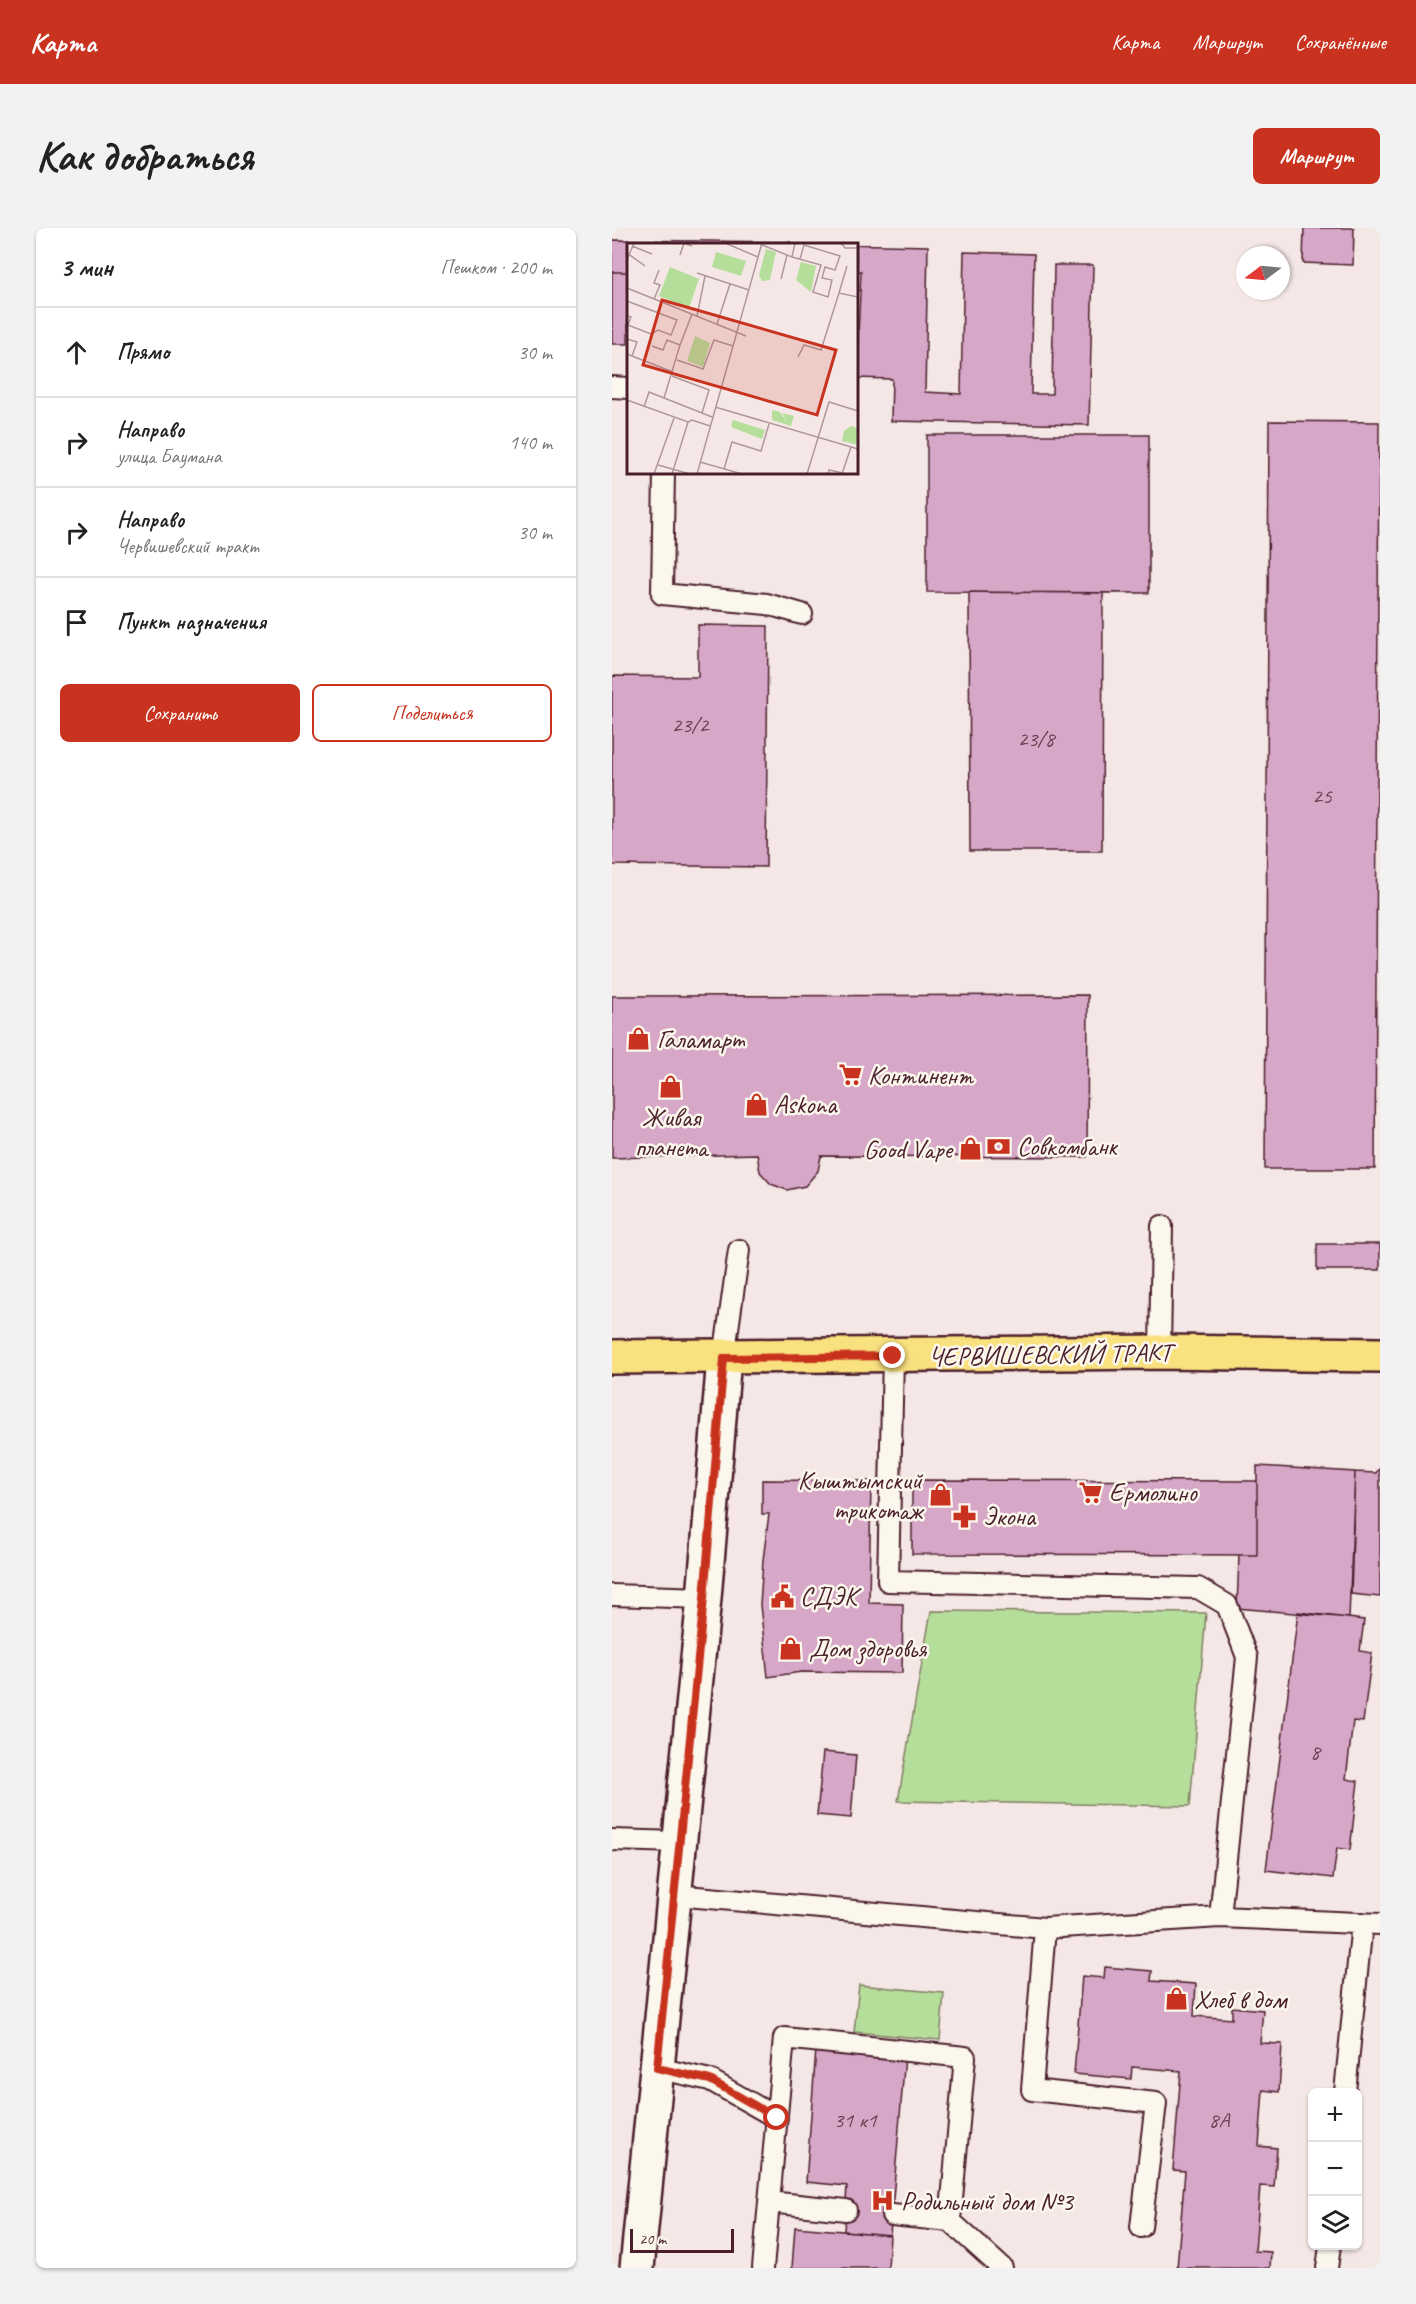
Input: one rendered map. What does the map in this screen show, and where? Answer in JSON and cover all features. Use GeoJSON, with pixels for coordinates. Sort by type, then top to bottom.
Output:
{"type":"FeatureCollection","features":[{"type":"Feature","properties":{"kind":"main road","name":"ЧЕРВИШЕВСКИЙ ТРАКТ"},"geometry":{"type":"LineString","coordinates":[[612,1357],[724,1358],[1160,1352],[1380,1355]]}},
{"type":"Feature","properties":{"kind":"street"},"geometry":{"type":"LineString","coordinates":[[637,2268],[704,1598],[724,1358]]}},
{"type":"Feature","properties":{"kind":"lane"},"geometry":{"type":"LineString","coordinates":[[612,387],[627,388]]}},
{"type":"Feature","properties":{"kind":"lane"},"geometry":{"type":"LineString","coordinates":[[664,474],[662,594],[767,604],[802,614]]}},
{"type":"Feature","properties":{"kind":"lane"},"geometry":{"type":"LineString","coordinates":[[1160,1352],[1162,1226]]}},
{"type":"Feature","properties":{"kind":"lane"},"geometry":{"type":"LineString","coordinates":[[724,1358],[740,1250]]}},
{"type":"Feature","properties":{"kind":"lane"},"geometry":{"type":"LineString","coordinates":[[893,1356],[888,1581],[1198,1588],[1227,1605],[1247,1657],[1220,1917]]}},
{"type":"Feature","properties":{"kind":"lane"},"geometry":{"type":"LineString","coordinates":[[612,1595],[704,1598]]}},
{"type":"Feature","properties":{"kind":"lane"},"geometry":{"type":"LineString","coordinates":[[612,1840],[680,1842]]}},
{"type":"Feature","properties":{"kind":"lane"},"geometry":{"type":"LineString","coordinates":[[675,1894],[1045,1928],[1220,1917],[1371,1923],[1346,2088]]}},
{"type":"Feature","properties":{"kind":"lane"},"geometry":{"type":"LineString","coordinates":[[1045,1928],[1032,2090],[1156,2103],[1141,2227]]}},
{"type":"Feature","properties":{"kind":"lane"},"geometry":{"type":"LineString","coordinates":[[764,2268],[784,2038],[965,2057],[950,2221]]}},
{"type":"Feature","properties":{"kind":"lane"},"geometry":{"type":"LineString","coordinates":[[657,2068],[710,2080],[777,2118]]}},
{"type":"Feature","properties":{"kind":"lane"},"geometry":{"type":"LineString","coordinates":[[769,2202],[846,2210]]}},
{"type":"Feature","properties":{"kind":"lane"},"geometry":{"type":"LineString","coordinates":[[892,2215],[950,2221],[1002,2268]]}},
{"type":"Feature","properties":{"kind":"lane"},"geometry":{"type":"LineString","coordinates":[[1327,2268],[1329,2250]]}},
{"type":"Feature","properties":{"kind":"green space"},"geometry":{"type":"Polygon","coordinates":[[[931,1611],[1206,1613],[1190,1806],[898,1801],[931,1611]]]}},
{"type":"Feature","properties":{"kind":"green space"},"geometry":{"type":"Polygon","coordinates":[[[859,1985],[944,1993],[940,2040],[854,2032],[859,1985]]]}},
{"type":"Feature","properties":{"kind":"building"},"geometry":{"type":"Polygon","coordinates":[[[1304,228],[1354,228],[1353,265],[1303,263],[1304,228]]]}},
{"type":"Feature","properties":{"kind":"building"},"geometry":{"type":"Polygon","coordinates":[[[612,240],[790,242],[627,243],[627,272],[612,272],[612,240]]]}},
{"type":"Feature","properties":{"kind":"building"},"geometry":{"type":"Polygon","coordinates":[[[858,244],[928,246],[925,392],[961,394],[964,252],[1034,254],[1031,394],[1052,394],[1054,265],[1093,265],[1089,425],[891,421],[892,379],[858,378],[861,271],[858,271],[858,244]]]}},
{"type":"Feature","properties":{"kind":"building"},"geometry":{"type":"Polygon","coordinates":[[[612,272],[627,272],[627,344],[612,344],[612,272]]]}},
{"type":"Feature","properties":{"kind":"building"},"geometry":{"type":"Polygon","coordinates":[[[1269,421],[1379,422],[1375,1169],[1265,1169],[1269,421]]]}},
{"type":"Feature","properties":{"kind":"building"},"geometry":{"type":"Polygon","coordinates":[[[927,435],[1149,435],[1149,593],[927,592],[927,435]]]}},
{"type":"Feature","properties":{"kind":"building"},"geometry":{"type":"Polygon","coordinates":[[[969,592],[1103,593],[1102,851],[970,851],[969,592]]]}},
{"type":"Feature","properties":{"kind":"building"},"geometry":{"type":"Polygon","coordinates":[[[698,625],[768,626],[766,867],[612,865],[612,676],[698,677],[698,625]]]}},
{"type":"Feature","properties":{"kind":"building","name":"Континент"},"geometry":{"type":"Polygon","coordinates":[[[1088,995],[1087,1157],[821,1156],[818,1171],[805,1186],[787,1190],[771,1184],[760,1172],[757,1154],[612,1158],[612,996],[1088,995]]]}},
{"type":"Feature","properties":{"kind":"building"},"geometry":{"type":"Polygon","coordinates":[[[1317,1244],[1380,1244],[1380,1270],[1317,1270],[1317,1244]]]}},
{"type":"Feature","properties":{"kind":"building"},"geometry":{"type":"Polygon","coordinates":[[[1257,1466],[1355,1472],[1349,1618],[1237,1608],[1239,1555],[1257,1555],[1257,1466]]]}},
{"type":"Feature","properties":{"kind":"building"},"geometry":{"type":"Polygon","coordinates":[[[1380,1468],[1380,1597],[1351,1594],[1355,1472],[1376,1473],[1380,1468]]]}},
{"type":"Feature","properties":{"kind":"building"},"geometry":{"type":"Polygon","coordinates":[[[762,1480],[871,1481],[869,1603],[903,1604],[902,1673],[801,1672],[768,1677],[760,1605],[769,1514],[762,1514],[762,1480]]]}},
{"type":"Feature","properties":{"kind":"building"},"geometry":{"type":"Polygon","coordinates":[[[912,1480],[1257,1481],[1257,1555],[912,1554],[912,1480]]]}},
{"type":"Feature","properties":{"kind":"building"},"geometry":{"type":"Polygon","coordinates":[[[1298,1612],[1364,1620],[1360,1651],[1372,1653],[1363,1722],[1353,1721],[1346,1779],[1358,1781],[1350,1850],[1337,1848],[1333,1878],[1266,1870],[1298,1612]]]}},
{"type":"Feature","properties":{"kind":"building"},"geometry":{"type":"Polygon","coordinates":[[[823,1752],[856,1755],[851,1818],[817,1815],[823,1752]]]}},
{"type":"Feature","properties":{"kind":"building"},"geometry":{"type":"Polygon","coordinates":[[[1105,1967],[1152,1971],[1151,1981],[1196,1984],[1194,2016],[1232,2019],[1232,2007],[1263,2010],[1260,2043],[1282,2044],[1279,2092],[1263,2090],[1259,2146],[1277,2148],[1274,2187],[1260,2186],[1255,2251],[1271,2252],[1270,2268],[1177,2268],[1185,2171],[1173,2170],[1181,2071],[1132,2067],[1131,2079],[1074,2074],[1082,1976],[1104,1978],[1105,1967]]]}},
{"type":"Feature","properties":{"kind":"building"},"geometry":{"type":"Polygon","coordinates":[[[816,2049],[905,2056],[890,2235],[844,2231],[847,2186],[806,2182],[816,2049]]]}},
{"type":"Feature","properties":{"kind":"building"},"geometry":{"type":"Polygon","coordinates":[[[795,2227],[890,2235],[888,2268],[792,2268],[795,2227]]]}},
{"type":"Feature","properties":{"kind":"place","name":"Галамарт"},"geometry":{"type":"Point","coordinates":[639,1039]}},
{"type":"Feature","properties":{"kind":"place","name":"Континент"},"geometry":{"type":"Point","coordinates":[850,1075]}},
{"type":"Feature","properties":{"kind":"place","name":"Живая планета"},"geometry":{"type":"Point","coordinates":[671,1086]}},
{"type":"Feature","properties":{"kind":"place","name":"Askona"},"geometry":{"type":"Point","coordinates":[756,1104]}},
{"type":"Feature","properties":{"kind":"place","name":"Совкомбанк"},"geometry":{"type":"Point","coordinates":[999,1146]}},
{"type":"Feature","properties":{"kind":"place","name":"Good Vape"},"geometry":{"type":"Point","coordinates":[970,1149]}},
{"type":"Feature","properties":{"kind":"place","name":"Ермолино"},"geometry":{"type":"Point","coordinates":[1091,1492]}},
{"type":"Feature","properties":{"kind":"place","name":"Кыштымский трикотаж"},"geometry":{"type":"Point","coordinates":[940,1495]}},
{"type":"Feature","properties":{"kind":"place","name":"Экона"},"geometry":{"type":"Point","coordinates":[965,1516]}},
{"type":"Feature","properties":{"kind":"place","name":"СДЭК"},"geometry":{"type":"Point","coordinates":[782,1596]}},
{"type":"Feature","properties":{"kind":"place","name":"Дом здоровья"},"geometry":{"type":"Point","coordinates":[791,1648]}},
{"type":"Feature","properties":{"kind":"place","name":"Хлеб в дом"},"geometry":{"type":"Point","coordinates":[1176,1999]}},
{"type":"Feature","properties":{"kind":"place","name":"Родильный дом №3"},"geometry":{"type":"Point","coordinates":[883,2201]}},
{"type":"Feature","properties":{"kind":"route"},"geometry":{"type":"LineString","coordinates":[[777,2118],[710,2080],[657,2068],[704,1598],[724,1358],[893,1356]]}}]}
